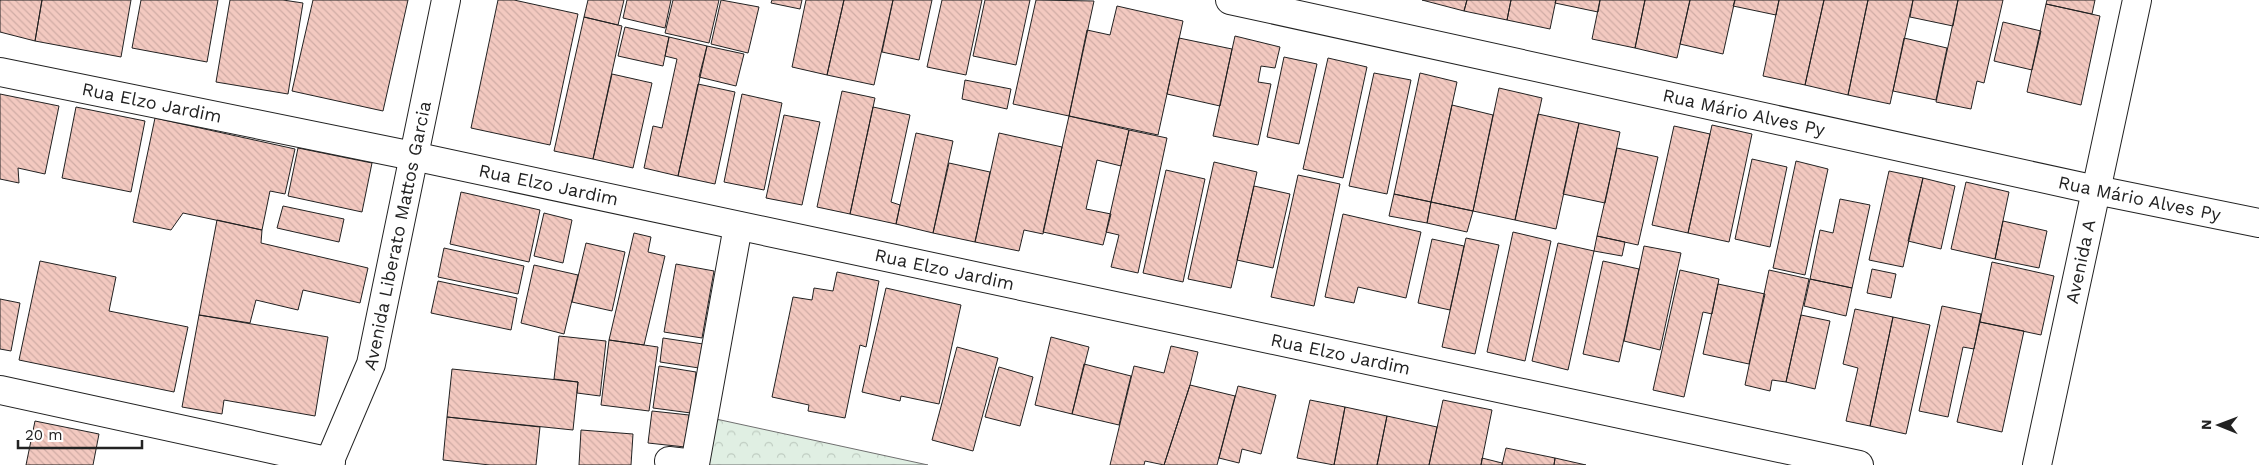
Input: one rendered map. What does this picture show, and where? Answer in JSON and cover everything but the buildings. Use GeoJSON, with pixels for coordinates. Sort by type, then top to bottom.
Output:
{"type":"FeatureCollection","features":[{"type":"Feature","properties":{"kind":"street","name":"Avenida Liberato Mattos Garcia"},"geometry":{"type":"LineString","coordinates":[[331,464],[371,364],[446,0]]}},
{"type":"Feature","properties":{"kind":"street","name":"Rua Mário Alves Py"},"geometry":{"type":"LineString","coordinates":[[1230,0],[2096,190],[2259,223]]}},
{"type":"Feature","properties":{"kind":"street","name":"Avenida A"},"geometry":{"type":"LineString","coordinates":[[2037,465],[2137,0]]}},
{"type":"Feature","properties":{"kind":"street","name":"Rua Elzo Jardim"},"geometry":{"type":"LineString","coordinates":[[0,72],[413,156],[1859,465]]}},
{"type":"Feature","properties":{"kind":"street"},"geometry":{"type":"LineString","coordinates":[[669,462],[695,464],[738,226]]}},
{"type":"Feature","properties":{"kind":"street"},"geometry":{"type":"LineString","coordinates":[[0,390],[331,464]]}},
{"type":"Feature","properties":{"kind":"green space"},"geometry":{"type":"Polygon","coordinates":[[[716,419],[928,465],[703,465],[716,419]]]}}]}
